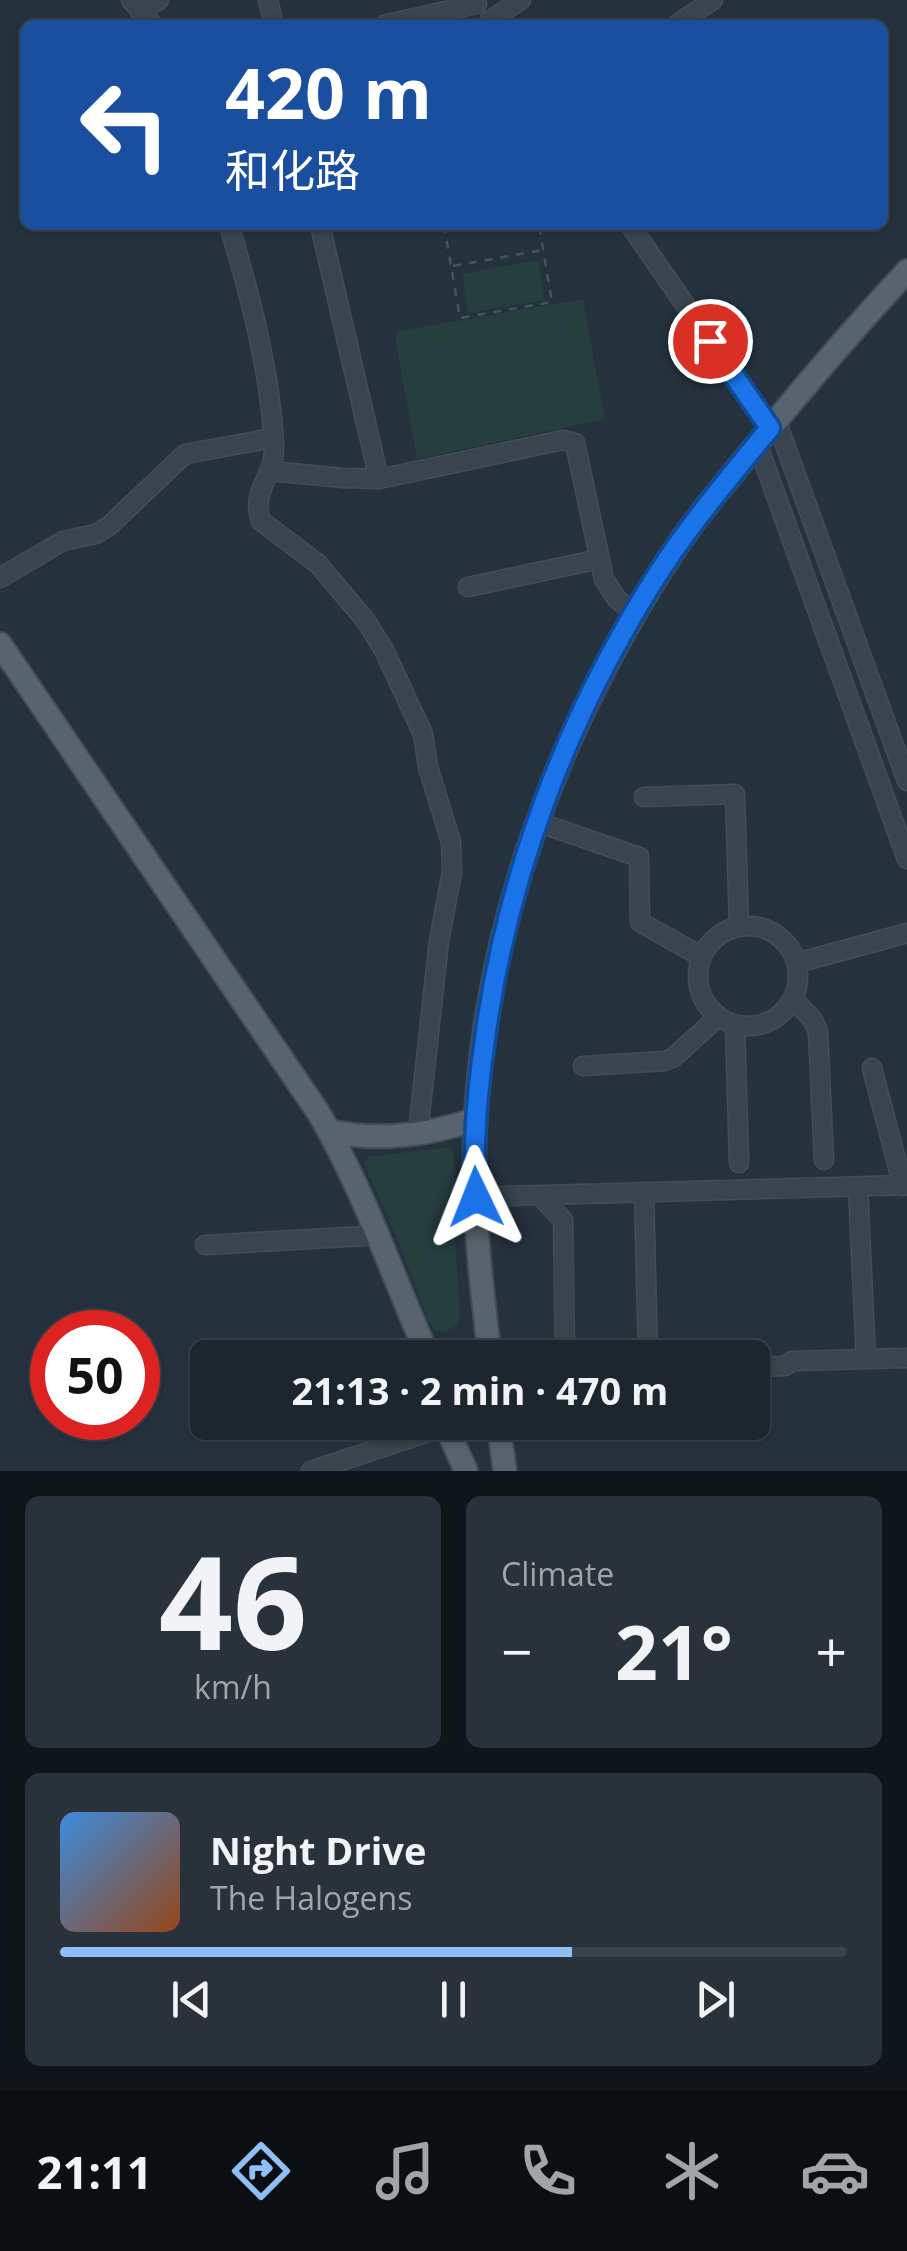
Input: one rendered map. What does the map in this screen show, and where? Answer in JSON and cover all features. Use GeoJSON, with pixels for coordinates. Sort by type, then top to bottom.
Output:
{"type":"FeatureCollection","features":[{"type":"Feature","properties":{"kind":"main road"},"geometry":{"type":"LineString","coordinates":[[488,1340],[476,1197],[476,1118],[497,967],[537,822],[606,661],[685,535],[820,366],[907,271]]}},
{"type":"Feature","properties":{"kind":"main road"},"geometry":{"type":"LineString","coordinates":[[0,644],[329,1131],[362,1196],[422,1340]]}},
{"type":"Feature","properties":{"kind":"main road"},"geometry":{"type":"LineString","coordinates":[[0,667],[328,1154],[408,1340]]}},
{"type":"Feature","properties":{"kind":"main road"},"geometry":{"type":"LineString","coordinates":[[329,1131],[370,1138],[450,1128],[476,1118]]}},
{"type":"Feature","properties":{"kind":"main road"},"geometry":{"type":"LineString","coordinates":[[455,1440],[466,1471]]}},
{"type":"Feature","properties":{"kind":"main road"},"geometry":{"type":"LineString","coordinates":[[459,1440],[479,1471]]}},
{"type":"Feature","properties":{"kind":"main road"},"geometry":{"type":"LineString","coordinates":[[501,1440],[505,1471]]}},
{"type":"Feature","properties":{"kind":"street"},"geometry":{"type":"LineString","coordinates":[[141,12],[159,0]]}},
{"type":"Feature","properties":{"kind":"street"},"geometry":{"type":"LineString","coordinates":[[494,20],[521,0]]}},
{"type":"Feature","properties":{"kind":"street"},"geometry":{"type":"LineString","coordinates":[[683,20],[713,0]]}},
{"type":"Feature","properties":{"kind":"street"},"geometry":{"type":"LineString","coordinates":[[404,20],[476,2]]}},
{"type":"Feature","properties":{"kind":"street"},"geometry":{"type":"LineString","coordinates":[[230,230],[260,345],[273,438],[274,465],[258,500],[261,521],[318,564],[366,621],[384,650],[423,734],[428,767],[451,842],[452,872],[436,960],[418,1132]]}},
{"type":"Feature","properties":{"kind":"street"},"geometry":{"type":"LineString","coordinates":[[321,230],[379,479]]}},
{"type":"Feature","properties":{"kind":"street"},"geometry":{"type":"LineString","coordinates":[[633,230],[768,431],[907,781]]}},
{"type":"Feature","properties":{"kind":"street"},"geometry":{"type":"LineString","coordinates":[[768,431],[907,859]]}},
{"type":"Feature","properties":{"kind":"street"},"geometry":{"type":"LineString","coordinates":[[0,578],[64,541],[96,534],[109,526],[185,454],[273,438]]}},
{"type":"Feature","properties":{"kind":"street"},"geometry":{"type":"LineString","coordinates":[[271,471],[379,479],[570,440],[575,444],[604,579],[610,591],[634,614]]}},
{"type":"Feature","properties":{"kind":"street"},"geometry":{"type":"LineString","coordinates":[[468,587],[600,559]]}},
{"type":"Feature","properties":{"kind":"street"},"geometry":{"type":"LineString","coordinates":[[644,797],[735,794],[739,927]]}},
{"type":"Feature","properties":{"kind":"street"},"geometry":{"type":"LineString","coordinates":[[537,822],[640,856],[640,922],[702,957]]}},
{"type":"Feature","properties":{"kind":"street"},"geometry":{"type":"LineString","coordinates":[[739,927],[771,931],[787,944],[797,963],[798,984],[793,999],[785,1012],[768,1023],[747,1027],[726,1021],[700,993],[702,957],[719,936],[739,927]]}},
{"type":"Feature","properties":{"kind":"street"},"geometry":{"type":"LineString","coordinates":[[797,963],[907,933]]}},
{"type":"Feature","properties":{"kind":"street"},"geometry":{"type":"LineString","coordinates":[[793,999],[813,1020],[818,1032],[824,1160]]}},
{"type":"Feature","properties":{"kind":"street"},"geometry":{"type":"LineString","coordinates":[[583,1066],[664,1061],[726,1021]]}},
{"type":"Feature","properties":{"kind":"street"},"geometry":{"type":"LineString","coordinates":[[726,1021],[739,1163]]}},
{"type":"Feature","properties":{"kind":"street"},"geometry":{"type":"LineString","coordinates":[[476,1197],[905,1186],[872,1068]]}},
{"type":"Feature","properties":{"kind":"street"},"geometry":{"type":"LineString","coordinates":[[858,1187],[866,1359]]}},
{"type":"Feature","properties":{"kind":"street"},"geometry":{"type":"LineString","coordinates":[[644,1192],[648,1340]]}},
{"type":"Feature","properties":{"kind":"street"},"geometry":{"type":"LineString","coordinates":[[538,1195],[562,1220],[565,1340]]}},
{"type":"Feature","properties":{"kind":"street"},"geometry":{"type":"LineString","coordinates":[[205,1245],[365,1236]]}},
{"type":"Feature","properties":{"kind":"street"},"geometry":{"type":"LineString","coordinates":[[770,1366],[785,1366],[792,1361],[907,1358]]}},
{"type":"Feature","properties":{"kind":"street"},"geometry":{"type":"LineString","coordinates":[[311,1471],[402,1440]]}},
{"type":"Feature","properties":{"kind":"path"},"geometry":{"type":"LineString","coordinates":[[445,230],[460,318],[552,302],[540,230]]}},
{"type":"Feature","properties":{"kind":"path"},"geometry":{"type":"LineString","coordinates":[[451,267],[544,250]]}},
{"type":"Feature","properties":{"kind":"green space"},"geometry":{"type":"Polygon","coordinates":[[[538,260],[545,300],[468,313],[462,274],[538,260]]]}},
{"type":"Feature","properties":{"kind":"green space"},"geometry":{"type":"Polygon","coordinates":[[[583,300],[605,419],[417,459],[395,338],[399,331],[583,300]]]}},
{"type":"Feature","properties":{"kind":"green space"},"geometry":{"type":"Polygon","coordinates":[[[449,1147],[454,1153],[460,1315],[457,1325],[444,1332],[435,1330],[429,1322],[364,1163],[368,1157],[449,1147]]]}},
{"type":"Feature","properties":{"kind":"route"},"geometry":{"type":"LineString","coordinates":[[476,1197],[476,1118],[487,1018],[515,891],[547,792],[606,661],[663,567],[770,428],[710,341]]}}]}
